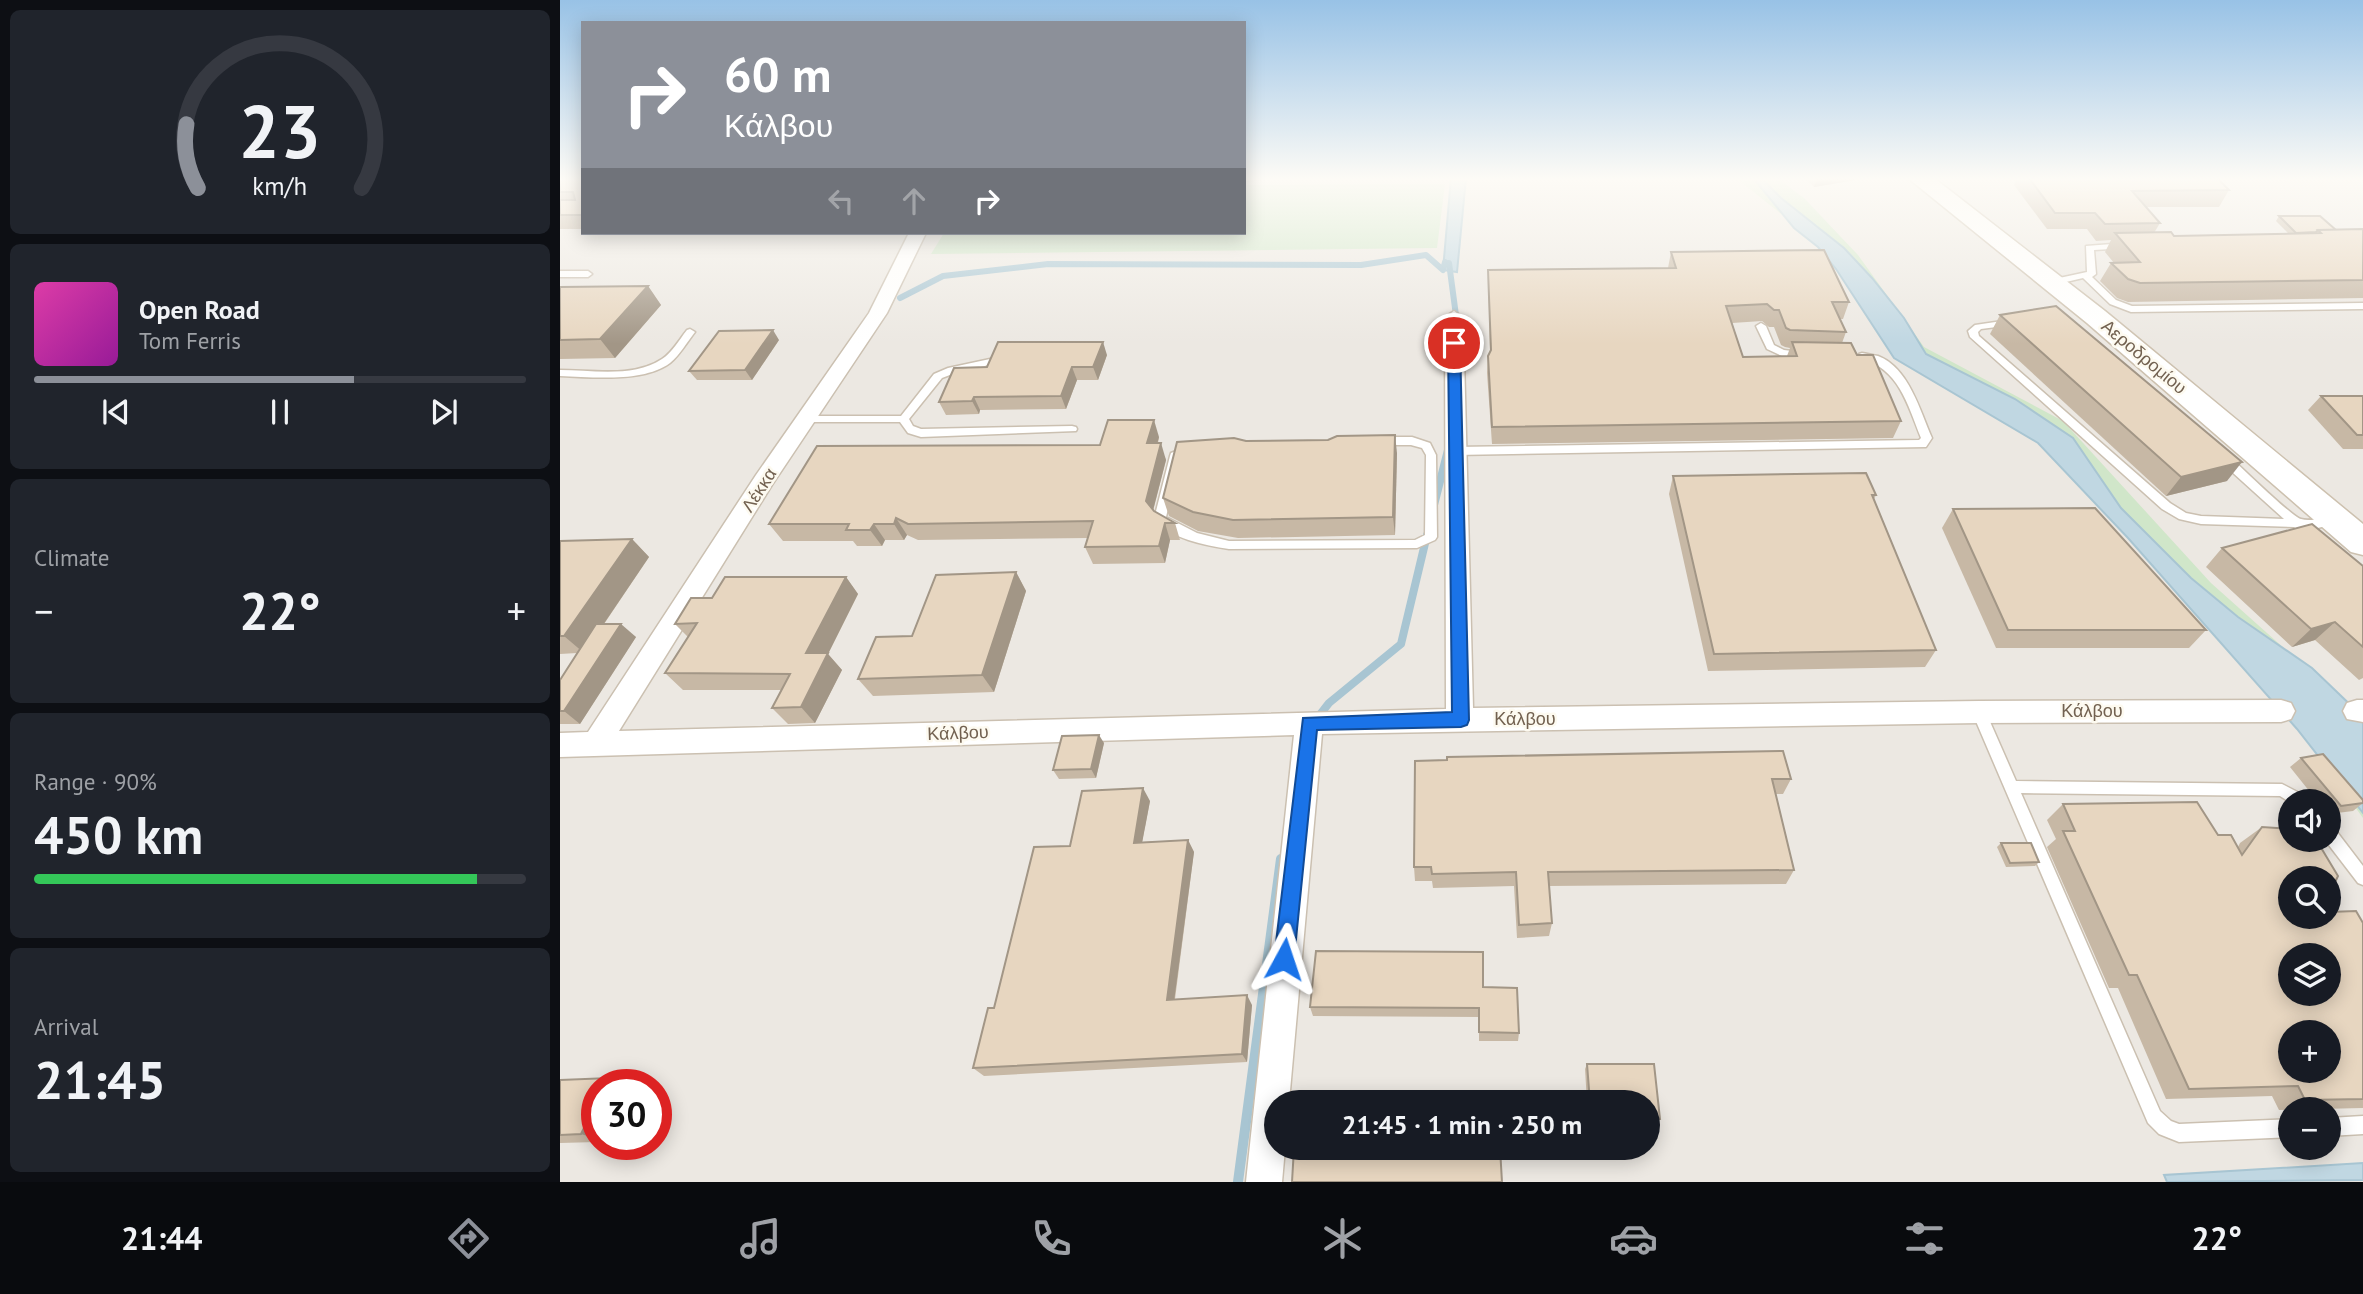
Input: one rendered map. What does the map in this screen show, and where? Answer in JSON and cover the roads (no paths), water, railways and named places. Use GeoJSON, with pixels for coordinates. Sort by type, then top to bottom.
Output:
{"type":"FeatureCollection","features":[{"type":"Feature","properties":{"kind":"street","name":"Αεροδρομίου"},"geometry":{"type":"LineString","coordinates":[[1990,233],[2053,282],[2363,542]]}},
{"type":"Feature","properties":{"kind":"street","name":"Λέκκα"},"geometry":{"type":"LineString","coordinates":[[596,744],[886,300],[916,235]]}},
{"type":"Feature","properties":{"kind":"street"},"geometry":{"type":"LineString","coordinates":[[1454,317],[1461,720]]}},
{"type":"Feature","properties":{"kind":"street","name":"Κάλβου"},"geometry":{"type":"LineString","coordinates":[[560,745],[1309,723],[1979,712],[2281,711]]}},
{"type":"Feature","properties":{"kind":"street"},"geometry":{"type":"LineString","coordinates":[[1264,1182],[1309,723]]}},
{"type":"Feature","properties":{"kind":"lane"},"geometry":{"type":"LineString","coordinates":[[2053,282],[2092,274],[2089,248],[2139,246]]}},
{"type":"Feature","properties":{"kind":"lane"},"geometry":{"type":"LineString","coordinates":[[560,274],[588,274]]}},
{"type":"Feature","properties":{"kind":"lane"},"geometry":{"type":"LineString","coordinates":[[2086,276],[2113,302],[2131,309],[2363,306]]}},
{"type":"Feature","properties":{"kind":"lane"},"geometry":{"type":"LineString","coordinates":[[2027,321],[1978,327],[1973,331],[1975,337],[2166,506],[2183,516],[2202,520],[2318,524],[2335,519]]}},
{"type":"Feature","properties":{"kind":"lane"},"geometry":{"type":"LineString","coordinates":[[1761,326],[1770,347],[1782,353],[1812,356]]}},
{"type":"Feature","properties":{"kind":"lane"},"geometry":{"type":"LineString","coordinates":[[560,373],[630,372],[652,367],[667,361],[690,332]]}},
{"type":"Feature","properties":{"kind":"lane"},"geometry":{"type":"LineString","coordinates":[[1455,451],[1922,444],[1927,438],[1896,372],[1867,356],[1853,356]]}},
{"type":"Feature","properties":{"kind":"lane"},"geometry":{"type":"LineString","coordinates":[[904,418],[938,376],[952,370],[990,362]]}},
{"type":"Feature","properties":{"kind":"lane"},"geometry":{"type":"LineString","coordinates":[[806,419],[904,418]]}},
{"type":"Feature","properties":{"kind":"lane"},"geometry":{"type":"LineString","coordinates":[[904,418],[906,427],[920,433],[1072,429]]}},
{"type":"Feature","properties":{"kind":"lane"},"geometry":{"type":"LineString","coordinates":[[1432,537],[1431,455],[1426,446],[1412,441],[1352,441],[1330,452],[1250,453],[1232,447],[1184,451],[1175,456],[1160,519],[1201,541],[1229,545],[1417,544],[1432,537],[1457,537]]}},
{"type":"Feature","properties":{"kind":"lane"},"geometry":{"type":"LineString","coordinates":[[2215,450],[2318,543]]}},
{"type":"Feature","properties":{"kind":"lane"},"geometry":{"type":"LineString","coordinates":[[1979,712],[2154,1117],[2165,1128],[2179,1133],[2278,1129]]}},
{"type":"Feature","properties":{"kind":"lane"},"geometry":{"type":"LineString","coordinates":[[2013,787],[2278,790]]}},
{"type":"Feature","properties":{"kind":"lane"},"geometry":{"type":"LineString","coordinates":[[2341,849],[2363,878]]}},
{"type":"Feature","properties":{"kind":"lane"},"geometry":{"type":"LineString","coordinates":[[2341,1126],[2363,1125]]}},
{"type":"Feature","properties":{"kind":"water"},"geometry":{"type":"Polygon","coordinates":[[[1446,233],[1461,233],[1457,272],[1443,270],[1446,233]]]}},
{"type":"Feature","properties":{"kind":"water"},"geometry":{"type":"Polygon","coordinates":[[[1801,233],[1825,233],[1844,248],[1904,318],[1926,354],[2015,399],[2073,438],[2121,508],[2191,578],[2238,617],[2312,668],[2363,717],[2363,813],[2297,729],[2128,538],[2038,443],[1894,358],[1836,269],[1818,247],[1801,233]]]}},
{"type":"Feature","properties":{"kind":"water"},"geometry":{"type":"Polygon","coordinates":[[[2363,1163],[2363,1180],[2167,1182],[2164,1175],[2363,1163]]]}},
{"type":"Feature","properties":{"kind":"waterway"},"geometry":{"type":"LineString","coordinates":[[900,298],[943,276],[1048,264],[1361,265],[1426,255],[1443,270],[1445,262]]}},
{"type":"Feature","properties":{"kind":"waterway"},"geometry":{"type":"LineString","coordinates":[[1449,263],[1457,323]]}},
{"type":"Feature","properties":{"kind":"waterway"},"geometry":{"type":"LineString","coordinates":[[1434,505],[1448,450]]}},
{"type":"Feature","properties":{"kind":"waterway"},"geometry":{"type":"LineString","coordinates":[[1315,721],[1329,703],[1401,644],[1427,535]]}},
{"type":"Feature","properties":{"kind":"waterway"},"geometry":{"type":"LineString","coordinates":[[1238,1182],[1281,859]]}}]}
